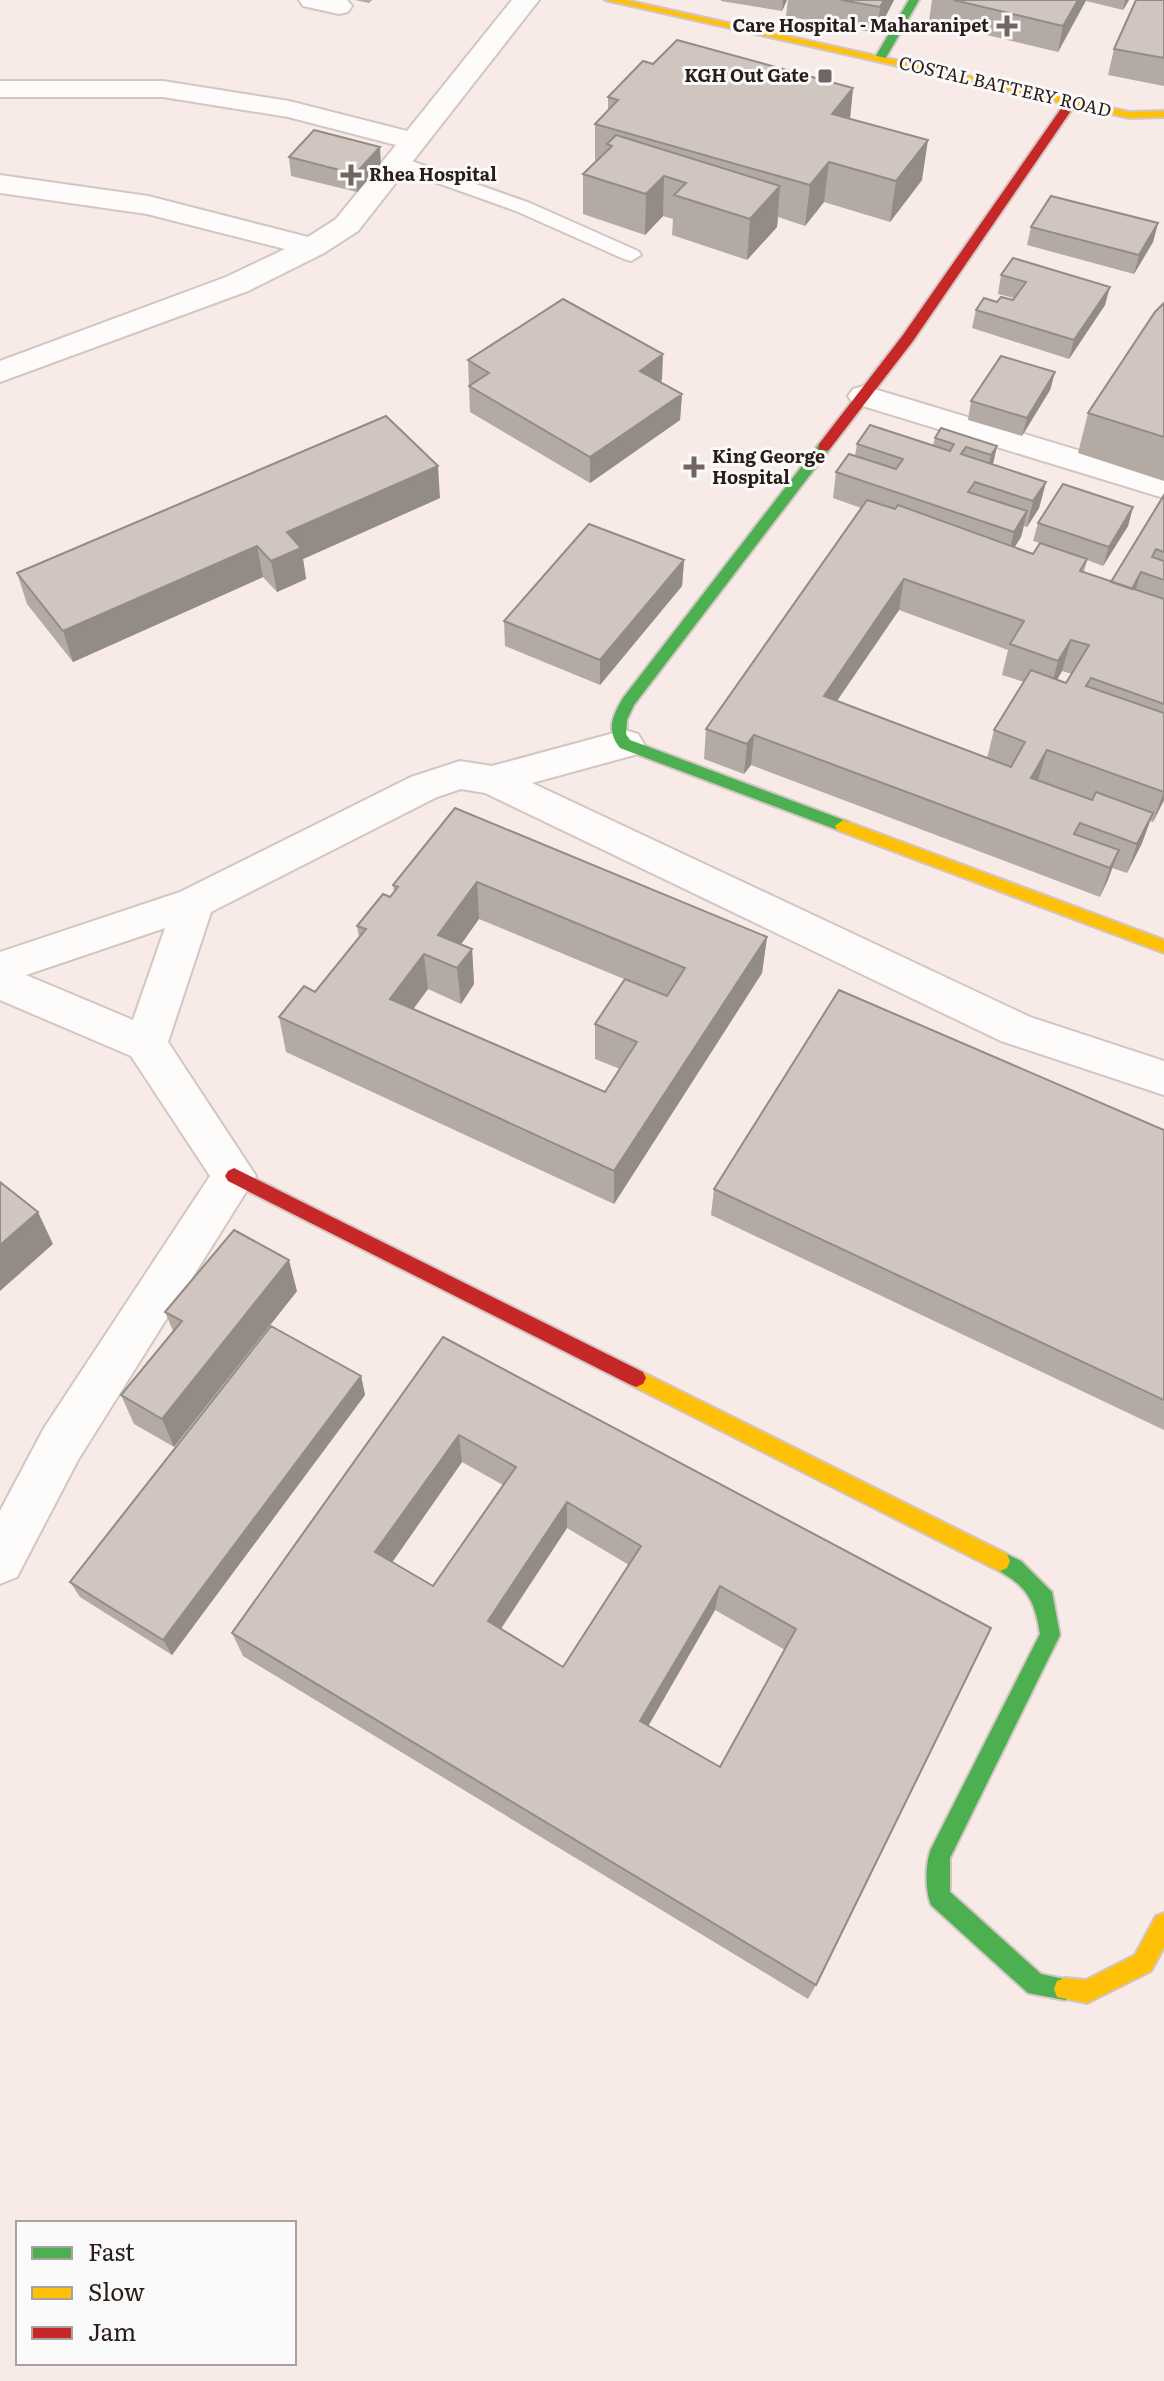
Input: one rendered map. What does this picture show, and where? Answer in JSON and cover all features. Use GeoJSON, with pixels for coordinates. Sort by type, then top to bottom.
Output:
{"type":"FeatureCollection","features":[{"type":"Feature","properties":{"kind":"street"},"geometry":{"type":"LineString","coordinates":[[312,0],[339,6]]}},
{"type":"Feature","properties":{"kind":"street"},"geometry":{"type":"LineString","coordinates":[[0,372],[237,284],[313,247],[347,225],[526,0]]}},
{"type":"Feature","properties":{"kind":"street","name":"COSTAL BATTERY ROAD"},"geometry":{"type":"LineString","coordinates":[[610,0],[1129,115],[1164,114]]}},
{"type":"Feature","properties":{"kind":"street"},"geometry":{"type":"LineString","coordinates":[[880,59],[914,0]]}},
{"type":"Feature","properties":{"kind":"street"},"geometry":{"type":"LineString","coordinates":[[0,89],[163,89],[289,109],[405,152]]}},
{"type":"Feature","properties":{"kind":"street"},"geometry":{"type":"LineString","coordinates":[[1071,102],[908,338],[628,702],[618,735],[625,744],[1162,942]]}},
{"type":"Feature","properties":{"kind":"street","name":"COSTAL BATTERY ROAD"},"geometry":{"type":"LineString","coordinates":[[1129,115],[1163,136]]}},
{"type":"Feature","properties":{"kind":"street"},"geometry":{"type":"LineString","coordinates":[[0,184],[148,205],[313,247]]}},
{"type":"Feature","properties":{"kind":"street"},"geometry":{"type":"LineString","coordinates":[[864,396],[1164,487]]}},
{"type":"Feature","properties":{"kind":"street"},"geometry":{"type":"LineString","coordinates":[[492,780],[625,744]]}},
{"type":"Feature","properties":{"kind":"street"},"geometry":{"type":"LineString","coordinates":[[0,968],[194,903],[424,787],[460,775],[492,780],[1016,1029],[1164,1078]]}},
{"type":"Feature","properties":{"kind":"street"},"geometry":{"type":"LineString","coordinates":[[146,1044],[194,903]]}},
{"type":"Feature","properties":{"kind":"street"},"geometry":{"type":"LineString","coordinates":[[0,982],[146,1044],[234,1176],[1014,1568],[1045,1599],[1050,1635],[939,1857],[939,1897],[1036,1985],[1087,1992],[1143,1963],[1164,1924]]}},
{"type":"Feature","properties":{"kind":"street"},"geometry":{"type":"LineString","coordinates":[[0,1560],[61,1444],[234,1176]]}},
{"type":"Feature","properties":{"kind":"lane"},"geometry":{"type":"LineString","coordinates":[[405,152],[631,255]]}},
{"type":"Feature","properties":{"kind":"building"},"geometry":{"type":"Polygon","coordinates":[[[841,0],[884,0],[880,7],[841,0]]]}},
{"type":"Feature","properties":{"kind":"building"},"geometry":{"type":"Polygon","coordinates":[[[954,0],[1078,0],[1063,26],[954,0]]]}},
{"type":"Feature","properties":{"kind":"building"},"geometry":{"type":"Polygon","coordinates":[[[1136,0],[1164,0],[1164,58],[1114,49],[1136,0]]]}},
{"type":"Feature","properties":{"kind":"building"},"geometry":{"type":"Polygon","coordinates":[[[677,40],[853,88],[832,114],[928,140],[896,181],[829,162],[810,185],[595,124],[618,100],[608,97],[643,61],[653,64],[677,40]]]}},
{"type":"Feature","properties":{"kind":"building"},"geometry":{"type":"Polygon","coordinates":[[[314,130],[380,147],[355,174],[289,157],[314,130]]]}},
{"type":"Feature","properties":{"kind":"building"},"geometry":{"type":"Polygon","coordinates":[[[616,135],[780,186],[750,219],[674,195],[686,183],[664,176],[646,194],[583,174],[612,146],[607,144],[616,135]]]}},
{"type":"Feature","properties":{"kind":"building"},"geometry":{"type":"Polygon","coordinates":[[[1051,196],[1158,223],[1139,255],[1031,227],[1051,196]]]}},
{"type":"Feature","properties":{"kind":"building"},"geometry":{"type":"Polygon","coordinates":[[[1013,258],[1110,287],[1074,340],[976,310],[984,298],[997,302],[1001,297],[1013,300],[1026,282],[1001,275],[1013,258]]]}},
{"type":"Feature","properties":{"kind":"building"},"geometry":{"type":"Polygon","coordinates":[[[563,299],[663,354],[640,371],[682,394],[590,457],[469,386],[489,373],[468,360],[563,299]]]}},
{"type":"Feature","properties":{"kind":"building"},"geometry":{"type":"Polygon","coordinates":[[[1164,303],[1164,437],[1088,413],[1164,303]]]}},
{"type":"Feature","properties":{"kind":"building"},"geometry":{"type":"Polygon","coordinates":[[[1001,356],[1055,372],[1027,418],[971,401],[1001,356]]]}},
{"type":"Feature","properties":{"kind":"building"},"geometry":{"type":"Polygon","coordinates":[[[386,416],[438,466],[287,532],[301,548],[271,561],[257,546],[63,631],[17,573],[386,416]]]}},
{"type":"Feature","properties":{"kind":"building"},"geometry":{"type":"Polygon","coordinates":[[[870,425],[950,451],[954,444],[935,438],[941,428],[997,446],[991,455],[966,447],[961,454],[1046,482],[1033,501],[975,482],[968,492],[1027,511],[1014,532],[836,472],[849,454],[896,469],[903,459],[857,444],[870,425]]]}},
{"type":"Feature","properties":{"kind":"building"},"geometry":{"type":"Polygon","coordinates":[[[1063,484],[1133,507],[1109,547],[1038,523],[1063,484]]]}},
{"type":"Feature","properties":{"kind":"building"},"geometry":{"type":"Polygon","coordinates":[[[1164,495],[1164,552],[1156,549],[1152,557],[1164,561],[1164,580],[1141,572],[1132,589],[1111,582],[1164,495]]]}},
{"type":"Feature","properties":{"kind":"building"},"geometry":{"type":"Polygon","coordinates":[[[867,500],[895,509],[898,505],[1033,554],[1040,543],[1087,559],[1080,571],[1164,599],[1164,704],[1091,678],[1086,686],[1164,713],[1164,792],[1047,750],[1031,778],[1092,800],[1096,792],[1153,813],[1137,844],[1080,823],[1074,834],[1119,850],[1110,868],[754,735],[747,744],[706,729],[867,500]],[[904,579],[824,696],[1011,767],[1025,742],[994,730],[1031,670],[1066,683],[1089,645],[1071,640],[1058,661],[1010,644],[1024,621],[904,579]]]}},
{"type":"Feature","properties":{"kind":"building"},"geometry":{"type":"Polygon","coordinates":[[[589,524],[684,560],[600,660],[504,621],[589,524]]]}},
{"type":"Feature","properties":{"kind":"building"},"geometry":{"type":"Polygon","coordinates":[[[455,808],[767,937],[614,1171],[279,1017],[304,986],[315,992],[366,929],[357,926],[383,894],[390,897],[398,887],[393,885],[455,808]],[[477,882],[438,935],[472,949],[457,968],[424,954],[390,999],[605,1092],[637,1042],[595,1024],[625,979],[667,996],[685,968],[477,882]]]}},
{"type":"Feature","properties":{"kind":"building"},"geometry":{"type":"Polygon","coordinates":[[[839,990],[1164,1130],[1164,1400],[714,1189],[839,990]]]}},
{"type":"Feature","properties":{"kind":"building"},"geometry":{"type":"Polygon","coordinates":[[[0,1182],[38,1212],[0,1245],[0,1182]]]}},
{"type":"Feature","properties":{"kind":"building"},"geometry":{"type":"Polygon","coordinates":[[[234,1230],[289,1260],[162,1419],[121,1395],[182,1321],[165,1312],[234,1230]]]}},
{"type":"Feature","properties":{"kind":"building"},"geometry":{"type":"Polygon","coordinates":[[[271,1326],[361,1376],[163,1640],[70,1582],[271,1326]]]}},
{"type":"Feature","properties":{"kind":"building"},"geometry":{"type":"Polygon","coordinates":[[[443,1337],[991,1628],[816,1985],[232,1633],[443,1337]],[[459,1435],[375,1552],[433,1586],[516,1467],[459,1435]],[[567,1502],[488,1621],[563,1667],[641,1546],[567,1502]],[[720,1586],[640,1721],[720,1767],[796,1629],[720,1586]]]}},
{"type":"Feature","properties":{"kind":"traffic: fast"},"geometry":{"type":"LineString","coordinates":[[880,59],[914,0]]}},
{"type":"Feature","properties":{"kind":"traffic: fast"},"geometry":{"type":"LineString","coordinates":[[824,447],[628,702],[619,720],[618,735],[625,744],[843,826]]}},
{"type":"Feature","properties":{"kind":"traffic: fast"},"geometry":{"type":"LineString","coordinates":[[1000,1561],[1014,1568],[1045,1599],[1050,1635],[939,1857],[939,1897],[1036,1985],[1065,1989]]}},
{"type":"Feature","properties":{"kind":"traffic: slow"},"geometry":{"type":"LineString","coordinates":[[610,0],[1129,115],[1164,114]]}},
{"type":"Feature","properties":{"kind":"traffic: slow"},"geometry":{"type":"LineString","coordinates":[[843,826],[1164,947]]}},
{"type":"Feature","properties":{"kind":"traffic: slow"},"geometry":{"type":"LineString","coordinates":[[636,1378],[1000,1561]]}},
{"type":"Feature","properties":{"kind":"traffic: slow"},"geometry":{"type":"LineString","coordinates":[[1065,1989],[1087,1992],[1143,1963],[1164,1924]]}},
{"type":"Feature","properties":{"kind":"traffic: jam"},"geometry":{"type":"LineString","coordinates":[[824,447],[908,338],[1071,102]]}},
{"type":"Feature","properties":{"kind":"traffic: jam"},"geometry":{"type":"LineString","coordinates":[[234,1176],[636,1378]]}},
{"type":"Feature","properties":{"kind":"place","name":"Care Hospital - Maharanipet"},"geometry":{"type":"Point","coordinates":[1007,26]}},
{"type":"Feature","properties":{"kind":"place","name":"KGH Out Gate"},"geometry":{"type":"Point","coordinates":[825,76]}},
{"type":"Feature","properties":{"kind":"place","name":"Rhea Hospital"},"geometry":{"type":"Point","coordinates":[351,175]}},
{"type":"Feature","properties":{"kind":"place","name":"King George Hospital"},"geometry":{"type":"Point","coordinates":[694,467]}}]}
